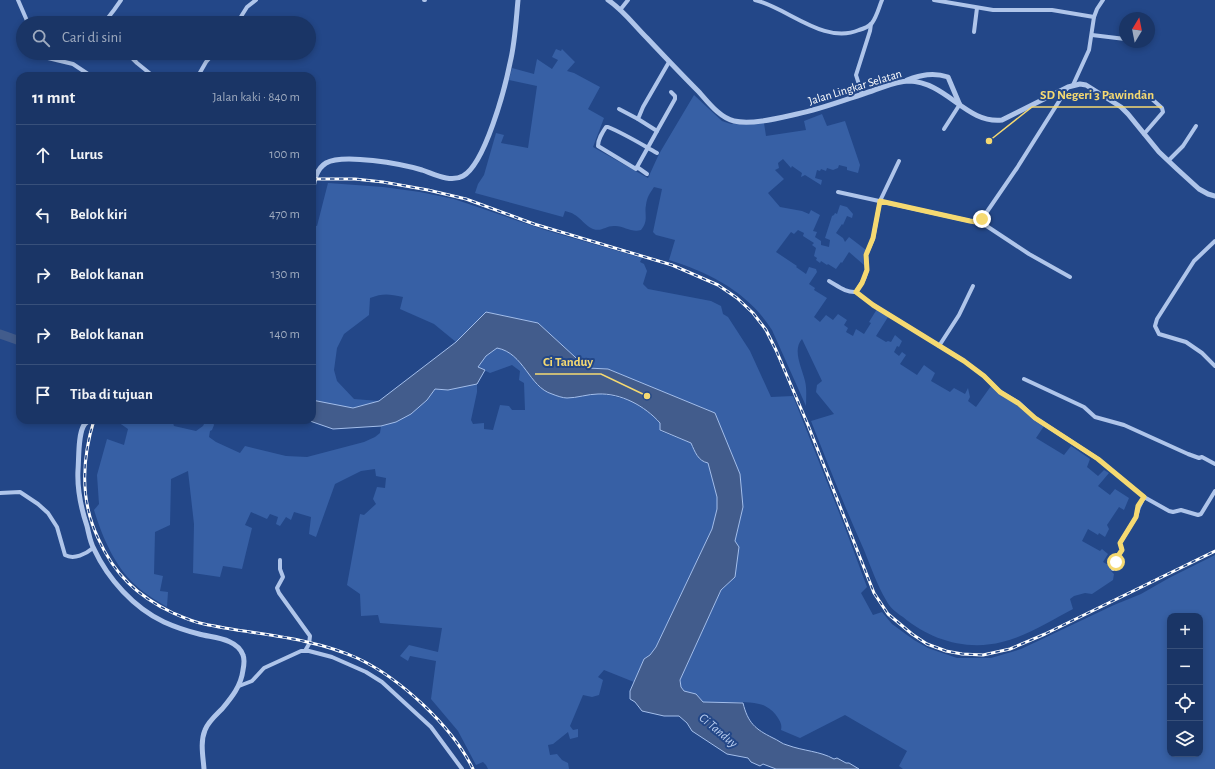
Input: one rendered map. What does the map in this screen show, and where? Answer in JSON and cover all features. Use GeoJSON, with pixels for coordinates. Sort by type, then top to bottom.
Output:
{"type":"FeatureCollection","features":[{"type":"Feature","properties":{"kind":"street"},"geometry":{"type":"LineString","coordinates":[[18,0],[25,16]]}},
{"type":"Feature","properties":{"kind":"street"},"geometry":{"type":"LineString","coordinates":[[109,16],[120,0]]}},
{"type":"Feature","properties":{"kind":"street"},"geometry":{"type":"LineString","coordinates":[[241,16],[247,6],[256,0]]}},
{"type":"Feature","properties":{"kind":"street"},"geometry":{"type":"LineString","coordinates":[[316,176],[326,163],[340,159],[375,161],[400,165],[450,178],[462,176],[469,172],[484,148],[495,119],[511,62],[518,0]]}},
{"type":"Feature","properties":{"kind":"street","name":"Jalan Lingkar Selatan"},"geometry":{"type":"LineString","coordinates":[[608,0],[620,10],[712,105],[726,117],[734,121],[764,120],[795,115],[902,82],[918,82],[927,84],[939,90],[980,118],[994,121],[1002,120],[1070,86]]}},
{"type":"Feature","properties":{"kind":"street"},"geometry":{"type":"LineString","coordinates":[[620,10],[628,0]]}},
{"type":"Feature","properties":{"kind":"street"},"geometry":{"type":"LineString","coordinates":[[755,0],[764,2],[790,16],[835,34],[848,34],[871,24]]}},
{"type":"Feature","properties":{"kind":"street"},"geometry":{"type":"LineString","coordinates":[[862,94],[856,75],[866,47],[871,24],[882,0]]}},
{"type":"Feature","properties":{"kind":"street"},"geometry":{"type":"LineString","coordinates":[[934,0],[993,10],[1052,10],[1094,17]]}},
{"type":"Feature","properties":{"kind":"street"},"geometry":{"type":"LineString","coordinates":[[979,221],[982,219],[1017,168],[1070,86],[1089,50],[1094,17],[1103,0]]}},
{"type":"Feature","properties":{"kind":"street"},"geometry":{"type":"LineString","coordinates":[[974,32],[978,8]]}},
{"type":"Feature","properties":{"kind":"street"},"geometry":{"type":"LineString","coordinates":[[1092,35],[1119,38]]}},
{"type":"Feature","properties":{"kind":"street"},"geometry":{"type":"LineString","coordinates":[[56,60],[73,64],[85,72]]}},
{"type":"Feature","properties":{"kind":"street"},"geometry":{"type":"LineString","coordinates":[[134,60],[148,72]]}},
{"type":"Feature","properties":{"kind":"street"},"geometry":{"type":"LineString","coordinates":[[200,72],[208,60]]}},
{"type":"Feature","properties":{"kind":"street"},"geometry":{"type":"LineString","coordinates":[[638,119],[643,107],[669,62]]}},
{"type":"Feature","properties":{"kind":"street"},"geometry":{"type":"LineString","coordinates":[[902,82],[932,74],[948,77],[960,104],[944,129]]}},
{"type":"Feature","properties":{"kind":"street"},"geometry":{"type":"LineString","coordinates":[[1070,86],[1080,84],[1086,85],[1121,107],[1134,120],[1159,152],[1199,189],[1215,196]]}},
{"type":"Feature","properties":{"kind":"street"},"geometry":{"type":"LineString","coordinates":[[637,167],[675,99],[675,96],[671,92]]}},
{"type":"Feature","properties":{"kind":"street"},"geometry":{"type":"LineString","coordinates":[[1144,92],[1162,108],[1163,112],[1144,134]]}},
{"type":"Feature","properties":{"kind":"street"},"geometry":{"type":"LineString","coordinates":[[619,109],[657,131]]}},
{"type":"Feature","properties":{"kind":"street"},"geometry":{"type":"LineString","coordinates":[[1169,160],[1184,145],[1196,126]]}},
{"type":"Feature","properties":{"kind":"street"},"geometry":{"type":"LineString","coordinates":[[647,174],[598,146],[599,139],[606,127],[608,127],[657,153]]}},
{"type":"Feature","properties":{"kind":"street"},"geometry":{"type":"LineString","coordinates":[[856,292],[862,283],[867,270],[866,255],[873,238],[880,201],[899,161]]}},
{"type":"Feature","properties":{"kind":"street"},"geometry":{"type":"LineString","coordinates":[[838,192],[970,221],[979,221],[1029,254],[1070,277]]}},
{"type":"Feature","properties":{"kind":"street"},"geometry":{"type":"LineString","coordinates":[[1215,240],[1190,268],[1157,319],[1155,326],[1159,334],[1186,342],[1202,353],[1215,366]]}},
{"type":"Feature","properties":{"kind":"street"},"geometry":{"type":"LineString","coordinates":[[829,281],[845,290],[856,292],[873,305],[974,369],[1000,392],[1018,403],[1035,418],[1098,459],[1144,497],[1169,511],[1173,512],[1181,510],[1198,515],[1201,514],[1215,491]]}},
{"type":"Feature","properties":{"kind":"street"},"geometry":{"type":"LineString","coordinates":[[939,346],[959,315],[973,286]]}},
{"type":"Feature","properties":{"kind":"street"},"geometry":{"type":"LineString","coordinates":[[1024,379],[1084,407],[1096,417],[1124,425],[1198,458],[1202,456],[1215,464]]}},
{"type":"Feature","properties":{"kind":"street"},"geometry":{"type":"LineString","coordinates":[[85,424],[82,430],[78,487],[83,513],[93,548],[112,579],[133,601],[163,622],[230,642],[239,648],[243,653],[242,678],[239,686],[205,729],[202,745],[204,769]]}},
{"type":"Feature","properties":{"kind":"street"},"geometry":{"type":"LineString","coordinates":[[0,493],[20,492],[38,504],[54,522],[60,536],[65,556],[72,557],[86,554],[93,548]]}},
{"type":"Feature","properties":{"kind":"street"},"geometry":{"type":"LineString","coordinates":[[1113,570],[1122,550],[1120,543],[1136,517],[1138,506],[1144,497]]}},
{"type":"Feature","properties":{"kind":"street"},"geometry":{"type":"LineString","coordinates":[[280,560],[280,569],[283,577],[277,588],[310,636],[309,644],[305,651]]}},
{"type":"Feature","properties":{"kind":"street"},"geometry":{"type":"LineString","coordinates":[[239,686],[252,681],[264,668],[305,651],[332,657],[366,672],[382,682],[431,727],[462,769]]}},
{"type":"Feature","properties":{"kind":"shaded area"},"geometry":{"type":"Polygon","coordinates":[[[556,49],[561,51],[562,49],[575,62],[567,71],[574,73],[600,87],[588,109],[604,118],[593,147],[648,178],[659,154],[694,95],[722,121],[731,124],[764,123],[766,136],[806,130],[804,121],[822,114],[827,126],[845,121],[860,165],[858,173],[847,170],[847,167],[839,165],[838,168],[833,170],[827,168],[826,171],[821,169],[820,171],[817,170],[815,178],[822,180],[821,185],[805,175],[801,177],[802,173],[792,166],[791,168],[783,159],[778,163],[779,168],[775,170],[784,179],[768,193],[780,207],[802,211],[809,214],[811,210],[820,215],[813,231],[817,232],[815,237],[821,241],[821,245],[829,247],[830,240],[825,238],[832,216],[835,213],[837,214],[840,205],[847,207],[853,214],[852,218],[847,216],[843,225],[842,224],[836,233],[843,238],[845,242],[849,237],[866,250],[863,255],[864,265],[849,252],[836,269],[821,261],[820,263],[814,256],[816,248],[812,245],[814,243],[803,236],[804,233],[798,230],[794,234],[791,232],[776,252],[806,274],[809,267],[816,269],[817,272],[809,284],[815,288],[814,290],[827,298],[814,317],[820,322],[826,315],[833,320],[838,314],[847,320],[844,325],[848,328],[846,332],[853,336],[856,329],[864,334],[877,309],[888,317],[876,336],[886,342],[891,342],[895,335],[902,341],[894,352],[899,356],[902,352],[906,355],[900,364],[917,375],[924,365],[935,373],[931,381],[950,392],[954,388],[965,394],[968,388],[970,397],[968,401],[976,407],[991,386],[1044,426],[1036,438],[1064,455],[1071,446],[1090,459],[1087,467],[1098,476],[1104,470],[1109,473],[1098,486],[1110,495],[1115,489],[1129,498],[1124,510],[1119,507],[1107,525],[1109,529],[1105,537],[1088,529],[1082,541],[1100,551],[1102,549],[1108,554],[1103,562],[1112,567],[1111,571],[1114,574],[1113,580],[1092,594],[1085,593],[1074,596],[1070,599],[1073,609],[1038,628],[1002,642],[989,644],[976,645],[950,642],[925,632],[893,610],[887,603],[877,582],[811,421],[834,414],[816,392],[817,385],[822,381],[802,339],[799,343],[798,354],[806,384],[806,406],[772,330],[752,305],[727,286],[713,278],[669,260],[675,240],[656,235],[653,232],[662,189],[654,187],[650,193],[646,202],[645,223],[641,230],[637,231],[617,226],[596,230],[589,227],[570,212],[565,211],[563,217],[475,193],[478,184],[484,175],[496,133],[504,135],[501,143],[528,148],[537,86],[509,80],[512,68],[534,74],[537,59],[552,69],[558,60],[552,57],[556,49]]]}},
{"type":"Feature","properties":{"kind":"shaded area"},"geometry":{"type":"Polygon","coordinates":[[[328,183],[383,187],[420,192],[454,199],[545,230],[642,258],[640,262],[644,264],[647,271],[643,284],[648,289],[711,301],[721,306],[723,314],[728,317],[750,351],[771,397],[793,396],[867,587],[861,593],[873,615],[882,612],[892,624],[928,648],[957,658],[991,658],[1021,649],[1114,605],[1141,594],[1215,555],[1215,769],[903,769],[899,766],[907,751],[845,715],[800,738],[781,730],[781,724],[777,716],[765,706],[745,702],[703,702],[696,694],[684,691],[681,687],[680,680],[721,590],[735,577],[735,541],[743,507],[715,413],[608,369],[587,368],[538,323],[486,312],[456,342],[434,324],[400,309],[403,297],[386,294],[370,298],[369,315],[344,334],[337,348],[334,370],[337,381],[354,399],[379,401],[353,408],[316,401],[316,226],[328,183]]]}},
{"type":"Feature","properties":{"kind":"shaded area"},"geometry":{"type":"Polygon","coordinates":[[[497,348],[504,349],[521,362],[537,384],[583,395],[599,393],[630,400],[642,406],[660,423],[660,431],[691,443],[697,455],[708,463],[717,497],[717,509],[712,529],[656,647],[650,655],[644,659],[634,682],[604,670],[598,677],[603,680],[599,695],[592,697],[583,695],[570,726],[573,730],[578,729],[578,737],[570,739],[568,732],[553,744],[548,745],[550,755],[557,754],[562,760],[568,763],[569,769],[488,769],[483,762],[476,765],[458,731],[431,699],[436,661],[410,656],[408,661],[400,656],[409,645],[438,652],[442,628],[380,623],[378,615],[361,616],[360,594],[347,585],[360,514],[364,515],[376,504],[373,499],[377,487],[385,488],[386,478],[376,476],[375,469],[361,471],[335,484],[316,537],[309,534],[311,517],[294,512],[291,520],[286,517],[280,526],[276,524],[278,517],[270,514],[267,519],[251,512],[245,525],[252,528],[242,569],[223,566],[220,577],[193,573],[194,524],[188,471],[171,479],[170,525],[155,532],[154,574],[163,576],[160,591],[168,592],[167,607],[132,582],[118,564],[106,543],[94,510],[99,504],[97,475],[107,439],[124,445],[128,429],[121,424],[173,424],[174,426],[196,431],[204,424],[213,424],[209,437],[216,442],[240,453],[245,446],[286,456],[307,457],[364,442],[375,437],[380,433],[381,426],[396,422],[427,400],[435,389],[448,390],[477,384],[477,392],[471,420],[473,424],[484,423],[484,429],[493,430],[500,405],[509,406],[512,410],[525,410],[524,383],[519,380],[520,371],[512,365],[490,373],[478,367],[486,356],[497,348]]]}},
{"type":"Feature","properties":{"kind":"water"},"geometry":{"type":"Polygon","coordinates":[[[486,312],[538,323],[587,368],[608,369],[715,413],[740,474],[743,507],[735,541],[739,547],[735,577],[721,590],[680,680],[681,687],[684,691],[696,694],[703,702],[743,703],[747,716],[753,725],[767,735],[799,749],[823,754],[834,759],[837,758],[859,769],[776,769],[763,764],[760,766],[751,762],[748,758],[727,754],[692,731],[687,723],[679,716],[664,716],[642,711],[635,702],[630,699],[630,691],[644,659],[650,655],[656,647],[712,529],[717,509],[717,497],[708,463],[699,458],[691,443],[660,430],[660,423],[640,406],[624,398],[607,394],[594,394],[567,398],[552,394],[538,385],[514,356],[497,348],[486,356],[478,367],[485,370],[477,384],[448,390],[435,389],[427,400],[411,414],[396,422],[381,426],[333,429],[316,423],[316,401],[353,408],[379,401],[456,342],[486,312]]]}},
{"type":"Feature","properties":{"kind":"waterway","name":"Ci Tanduy"},"geometry":{"type":"LineString","coordinates":[[0,334],[16,340]]}},
{"type":"Feature","properties":{"kind":"railway"},"geometry":{"type":"LineString","coordinates":[[316,179],[355,179],[383,182],[466,199],[534,224],[672,265],[718,285],[737,298],[753,313],[766,330],[776,350],[808,425],[874,593],[888,614],[912,634],[927,644],[946,651],[962,654],[983,655],[1010,649],[1045,634],[1215,551]]}},
{"type":"Feature","properties":{"kind":"railway"},"geometry":{"type":"LineString","coordinates":[[93,424],[85,464],[88,509],[92,524],[104,551],[111,563],[128,583],[148,599],[173,613],[192,621],[223,628],[301,640],[357,658],[390,678],[423,705],[452,736],[473,769]]}},
{"type":"Feature","properties":{"kind":"place","name":"SD Negeri 3 Pawindan"},"geometry":{"type":"Point","coordinates":[989,141]}},
{"type":"Feature","properties":{"kind":"place","name":"Ci Tanduy"},"geometry":{"type":"Point","coordinates":[647,396]}},
{"type":"Feature","properties":{"kind":"route"},"geometry":{"type":"LineString","coordinates":[[982,219],[976,222],[970,221],[880,201],[876,215],[873,238],[866,255],[867,270],[862,283],[856,292],[865,300],[964,361],[984,376],[1000,392],[1018,403],[1035,418],[1098,459],[1144,497],[1138,506],[1136,517],[1120,543],[1122,552],[1118,556],[1116,562]]}}]}
